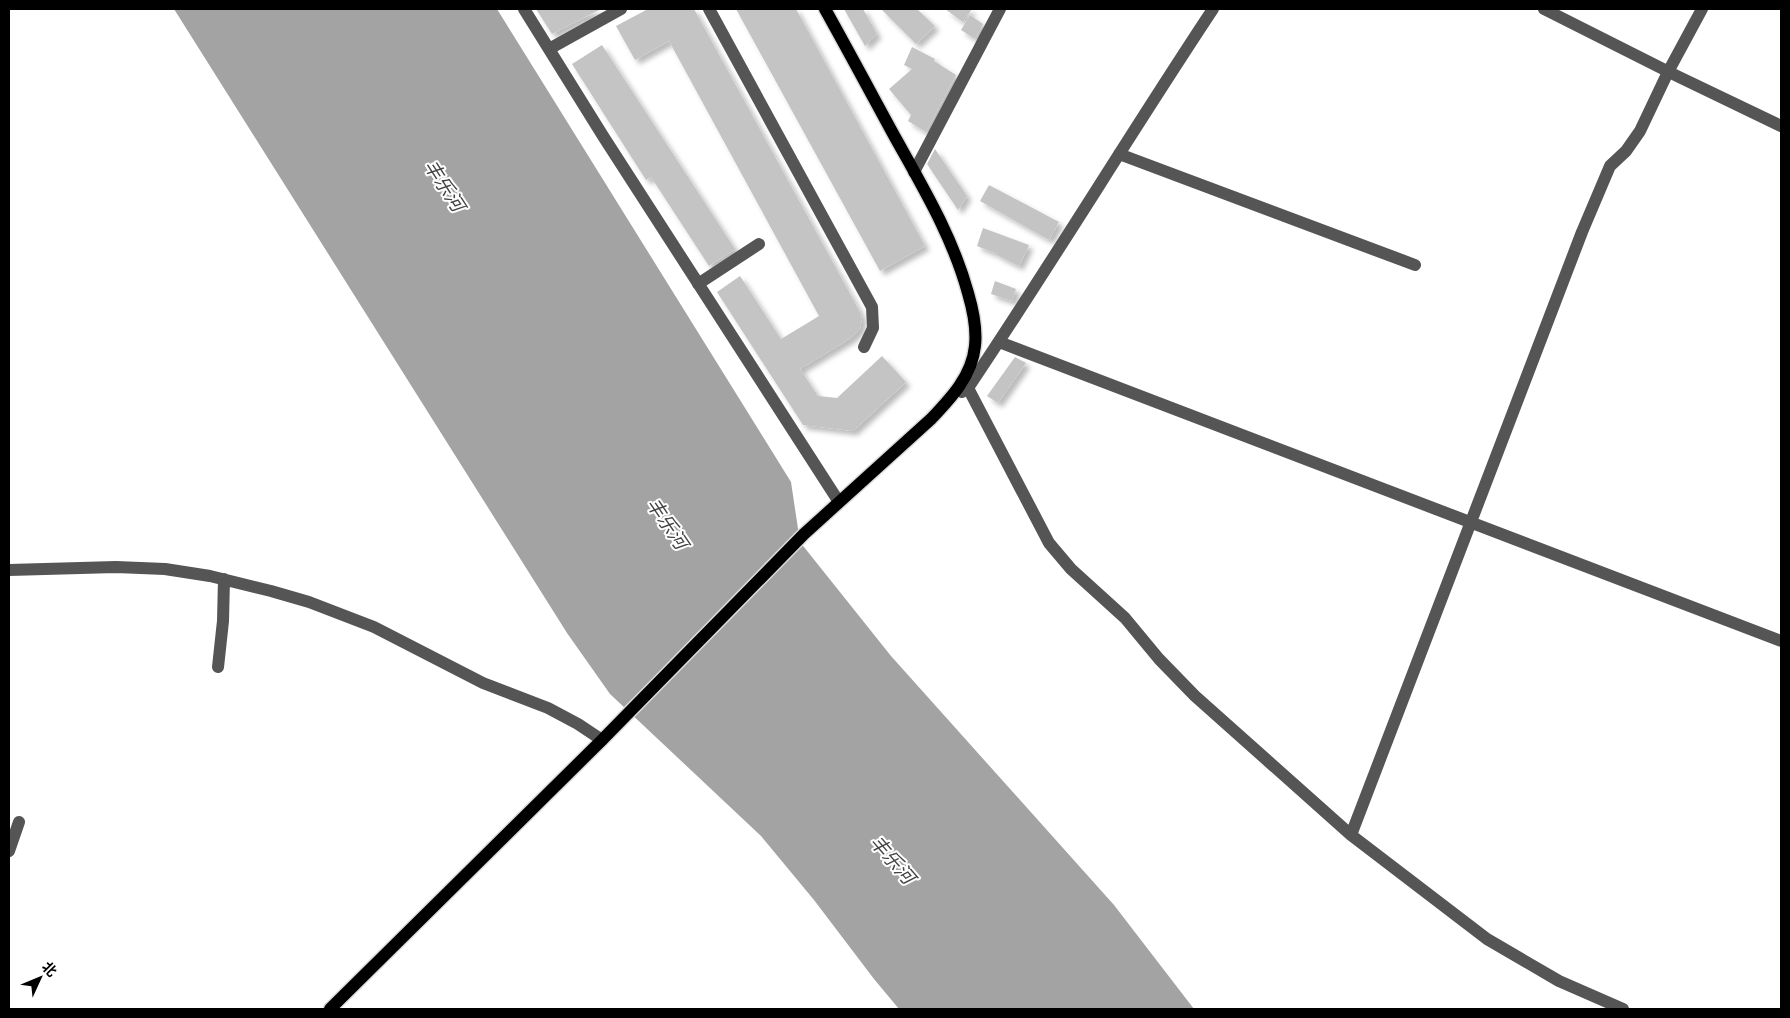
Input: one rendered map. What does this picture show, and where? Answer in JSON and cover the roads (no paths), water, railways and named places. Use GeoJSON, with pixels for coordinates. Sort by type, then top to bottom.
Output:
{"type":"FeatureCollection","features":[{"type":"Feature","properties":{"kind":"main road"},"geometry":{"type":"LineString","coordinates":[[330,1009],[602,740],[804,534],[930,419],[950,399],[964,380],[972,360],[976,334],[970,301],[958,261],[937,213],[825,9]]}},
{"type":"Feature","properties":{"kind":"street"},"geometry":{"type":"LineString","coordinates":[[524,9],[839,502]]}},
{"type":"Feature","properties":{"kind":"street"},"geometry":{"type":"LineString","coordinates":[[549,49],[621,9]]}},
{"type":"Feature","properties":{"kind":"street"},"geometry":{"type":"LineString","coordinates":[[709,9],[872,307],[873,328],[864,346]]}},
{"type":"Feature","properties":{"kind":"street"},"geometry":{"type":"LineString","coordinates":[[914,172],[1000,9]]}},
{"type":"Feature","properties":{"kind":"street"},"geometry":{"type":"LineString","coordinates":[[950,399],[968,388],[1000,342],[1213,9]]}},
{"type":"Feature","properties":{"kind":"street"},"geometry":{"type":"LineString","coordinates":[[1544,9],[1668,72],[1781,126]]}},
{"type":"Feature","properties":{"kind":"street"},"geometry":{"type":"LineString","coordinates":[[1351,835],[1582,232],[1610,166],[1626,151],[1640,131],[1668,72],[1702,9]]}},
{"type":"Feature","properties":{"kind":"street"},"geometry":{"type":"LineString","coordinates":[[1119,154],[1415,265]]}},
{"type":"Feature","properties":{"kind":"street"},"geometry":{"type":"LineString","coordinates":[[698,284],[759,244]]}},
{"type":"Feature","properties":{"kind":"street"},"geometry":{"type":"LineString","coordinates":[[1000,342],[1781,641]]}},
{"type":"Feature","properties":{"kind":"street"},"geometry":{"type":"LineString","coordinates":[[968,388],[1049,543],[1071,569],[1126,618],[1159,660],[1195,696],[1351,835],[1495,944],[1559,981],[1622,1009]]}},
{"type":"Feature","properties":{"kind":"street"},"geometry":{"type":"LineString","coordinates":[[9,570],[140,567],[188,572],[224,579],[309,602],[374,627],[483,683],[555,712],[602,740]]}},
{"type":"Feature","properties":{"kind":"street"},"geometry":{"type":"LineString","coordinates":[[218,667],[223,620],[224,579]]}},
{"type":"Feature","properties":{"kind":"street"},"geometry":{"type":"LineString","coordinates":[[9,851],[19,822]]}},
{"type":"Feature","properties":{"kind":"water","name":"丰乐河"},"geometry":{"type":"Polygon","coordinates":[[[174,9],[497,9],[791,482],[800,542],[891,656],[1114,905],[1194,1009],[899,1009],[814,900],[761,836],[610,694],[567,633],[174,9]]]}}]}
